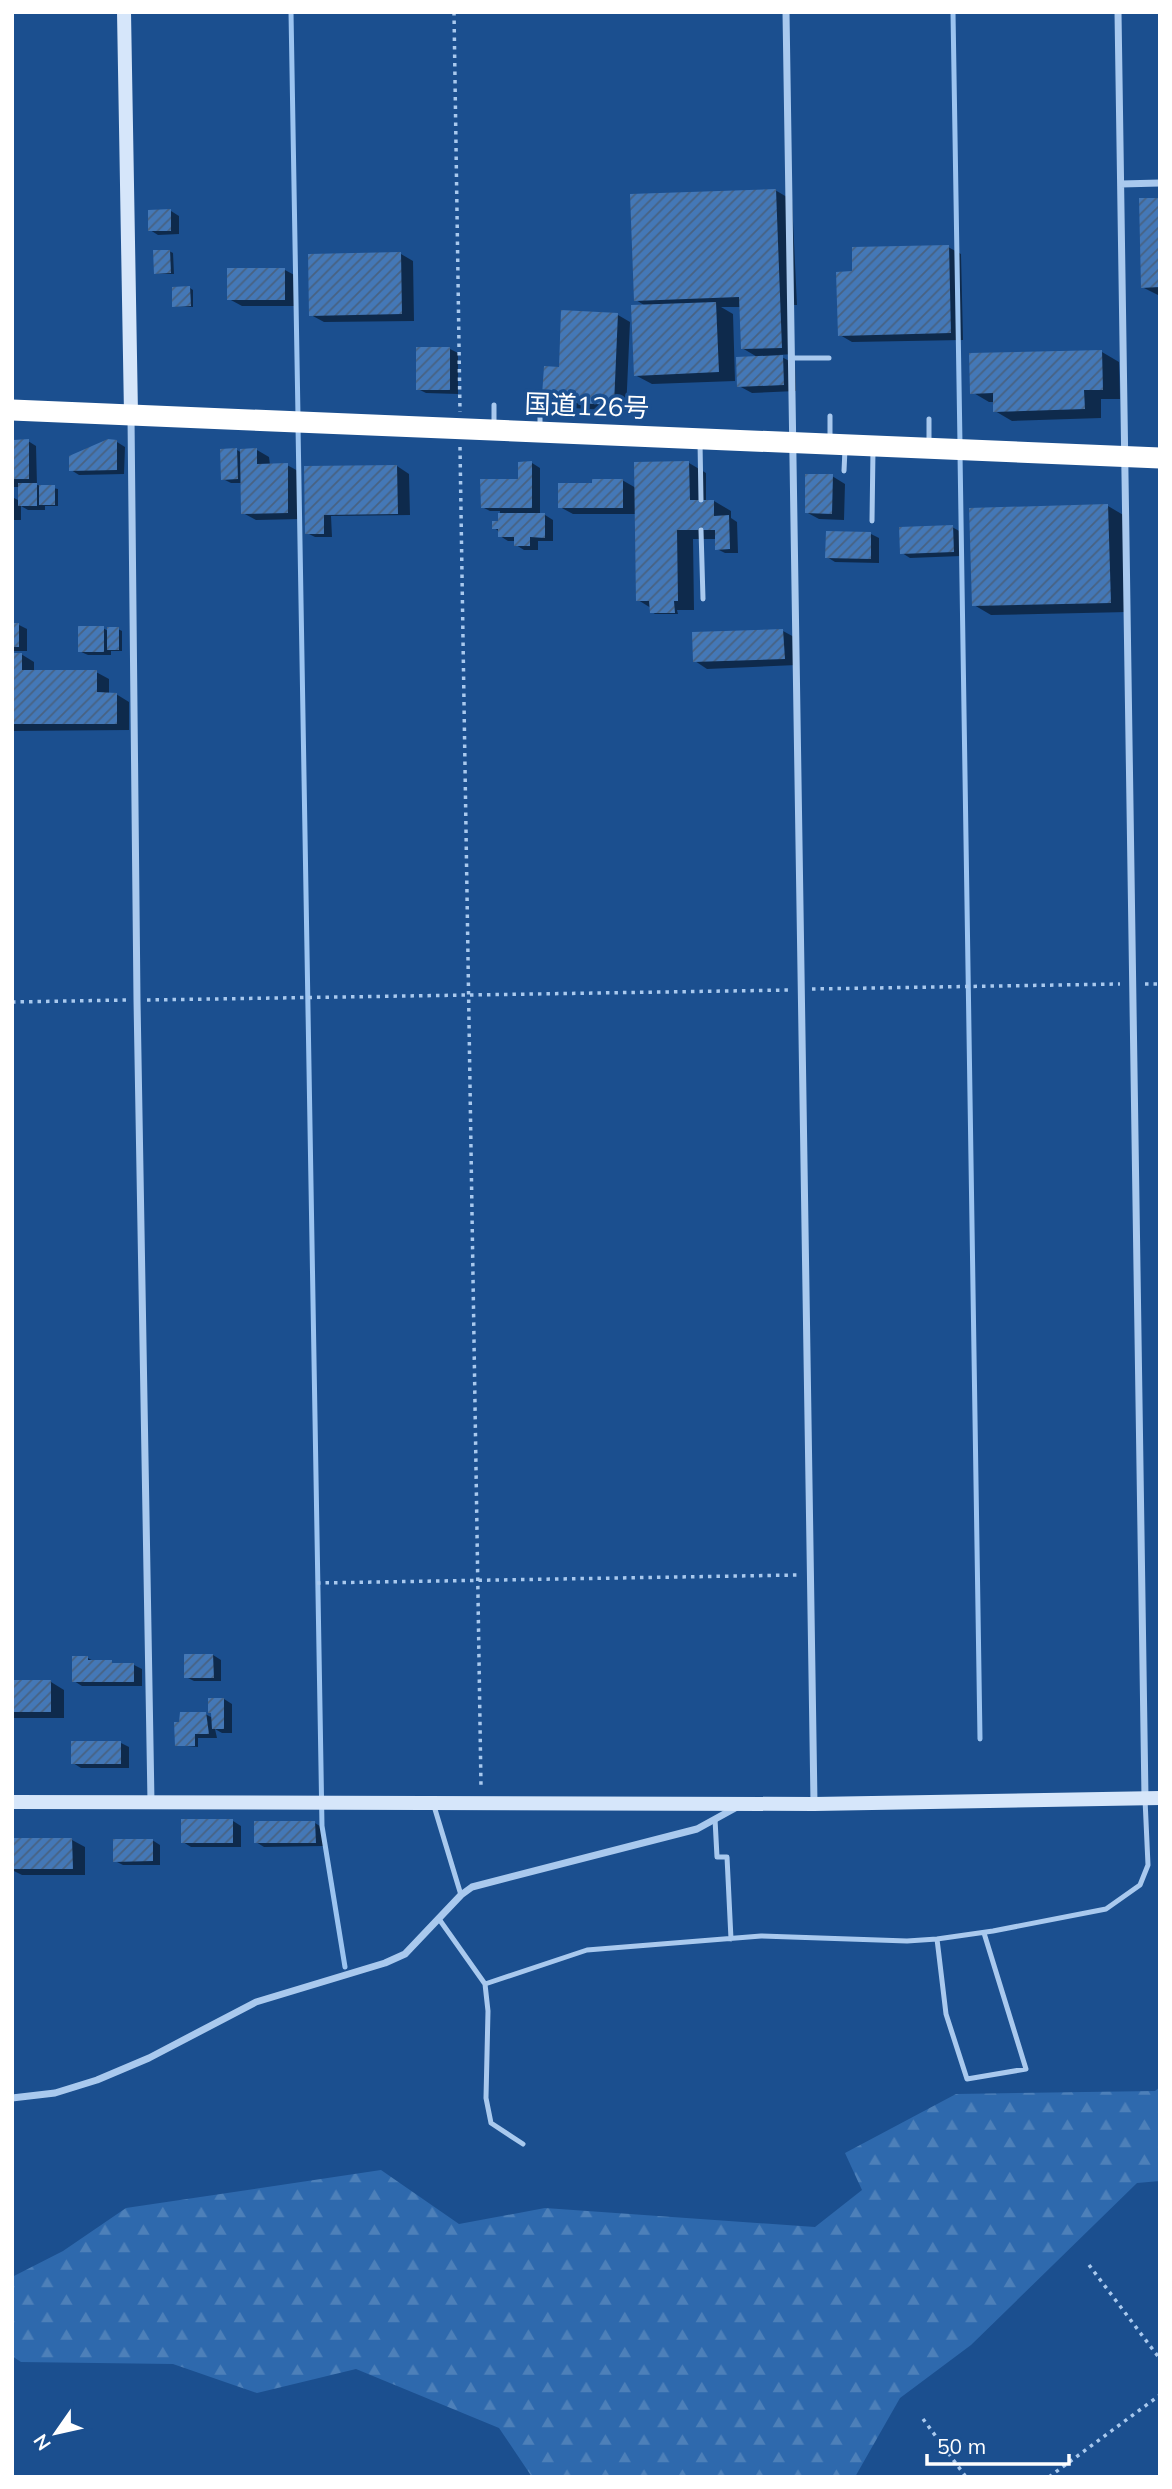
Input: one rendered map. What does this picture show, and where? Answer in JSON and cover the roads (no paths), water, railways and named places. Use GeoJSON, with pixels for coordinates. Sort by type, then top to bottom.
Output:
{"type":"FeatureCollection","features":[{"type":"Feature","properties":{"kind":"highway","name":"国道126号"},"geometry":{"type":"LineString","coordinates":[[12,410],[1160,458]]}},
{"type":"Feature","properties":{"kind":"street"},"geometry":{"type":"LineString","coordinates":[[124,12],[151,1802]]}},
{"type":"Feature","properties":{"kind":"street"},"geometry":{"type":"LineString","coordinates":[[786,12],[814,1804]]}},
{"type":"Feature","properties":{"kind":"street"},"geometry":{"type":"LineString","coordinates":[[12,1802],[814,1804],[1152,1798],[1134,984],[1118,12]]}},
{"type":"Feature","properties":{"kind":"street"},"geometry":{"type":"LineString","coordinates":[[1121,184],[1160,183]]}},
{"type":"Feature","properties":{"kind":"street"},"geometry":{"type":"LineString","coordinates":[[12,2098],[55,2093],[97,2080],[149,2058],[256,2002],[385,1963],[405,1954],[461,1895],[472,1887],[697,1829],[742,1804]]}},
{"type":"Feature","properties":{"kind":"lane"},"geometry":{"type":"LineString","coordinates":[[792,358],[829,358]]}},
{"type":"Feature","properties":{"kind":"lane"},"geometry":{"type":"LineString","coordinates":[[494,405],[494,430]]}},
{"type":"Feature","properties":{"kind":"lane"},"geometry":{"type":"LineString","coordinates":[[540,405],[540,432]]}},
{"type":"Feature","properties":{"kind":"lane"},"geometry":{"type":"LineString","coordinates":[[830,416],[844,471]]}},
{"type":"Feature","properties":{"kind":"lane"},"geometry":{"type":"LineString","coordinates":[[929,419],[929,449]]}},
{"type":"Feature","properties":{"kind":"lane"},"geometry":{"type":"LineString","coordinates":[[700,439],[701,500]]}},
{"type":"Feature","properties":{"kind":"lane"},"geometry":{"type":"LineString","coordinates":[[872,521],[873,447]]}},
{"type":"Feature","properties":{"kind":"lane"},"geometry":{"type":"LineString","coordinates":[[701,530],[702,599]]}},
{"type":"Feature","properties":{"kind":"lane"},"geometry":{"type":"LineString","coordinates":[[485,1984],[587,1950],[761,1936],[907,1941],[937,1939],[984,1933],[1106,1909],[1140,1885],[1149,1865],[1152,1798]]}},
{"type":"Feature","properties":{"kind":"lane"},"geometry":{"type":"LineString","coordinates":[[433,1803],[461,1895]]}},
{"type":"Feature","properties":{"kind":"lane"},"geometry":{"type":"LineString","coordinates":[[715,1819],[717,1857],[727,1857],[731,1939]]}},
{"type":"Feature","properties":{"kind":"lane"},"geometry":{"type":"LineString","coordinates":[[439,1919],[485,1984],[488,2011],[486,2098],[492,2123],[523,2144]]}},
{"type":"Feature","properties":{"kind":"lane"},"geometry":{"type":"LineString","coordinates":[[937,1939],[946,2014],[967,2079],[1026,2069],[984,1933]]}},
{"type":"Feature","properties":{"kind":"waterway"},"geometry":{"type":"LineString","coordinates":[[291,12],[298,416]]}},
{"type":"Feature","properties":{"kind":"waterway"},"geometry":{"type":"LineString","coordinates":[[953,12],[960,444]]}},
{"type":"Feature","properties":{"kind":"waterway"},"geometry":{"type":"LineString","coordinates":[[298,426],[322,1826],[345,1967]]}},
{"type":"Feature","properties":{"kind":"waterway"},"geometry":{"type":"LineString","coordinates":[[960,454],[980,1739]]}}]}
